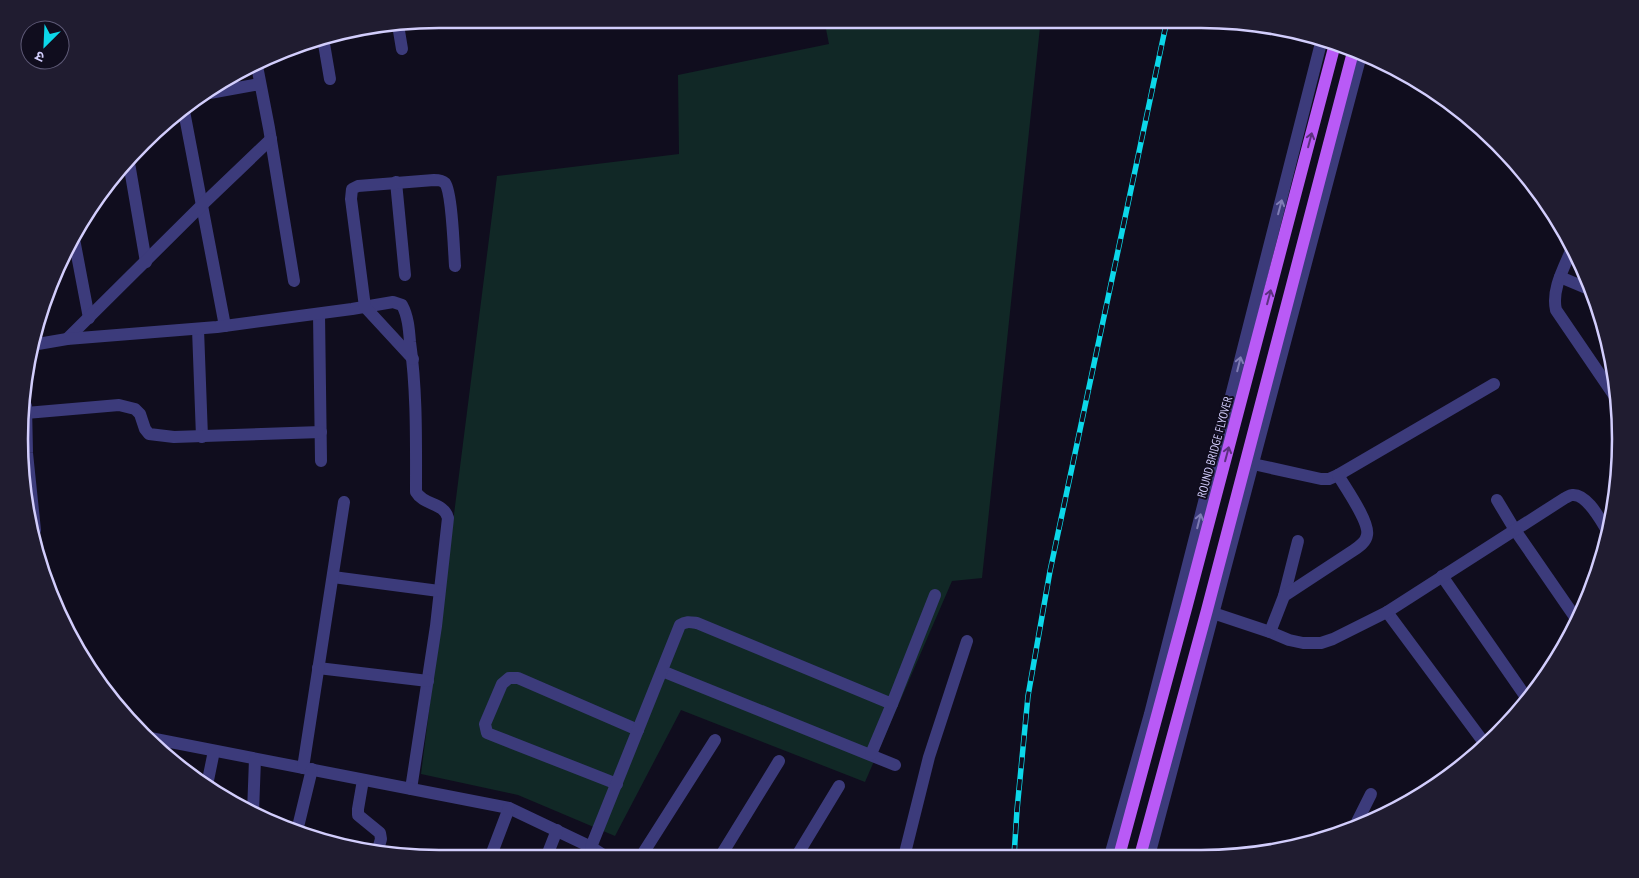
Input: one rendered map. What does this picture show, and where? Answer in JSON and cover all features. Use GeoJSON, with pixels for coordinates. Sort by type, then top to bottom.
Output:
{"type":"FeatureCollection","features":[{"type":"Feature","properties":{"kind":"main road","name":"ROUND BRIDGE FLYOVER"},"geometry":{"type":"LineString","coordinates":[[1121,850],[1334,50]]}},
{"type":"Feature","properties":{"kind":"main road"},"geometry":{"type":"LineString","coordinates":[[1142,850],[1353,57]]}},
{"type":"Feature","properties":{"kind":"street"},"geometry":{"type":"LineString","coordinates":[[399,29],[402,49]]}},
{"type":"Feature","properties":{"kind":"street"},"geometry":{"type":"LineString","coordinates":[[325,44],[330,79]]}},
{"type":"Feature","properties":{"kind":"street"},"geometry":{"type":"LineString","coordinates":[[1112,850],[1152,705],[1320,46]]}},
{"type":"Feature","properties":{"kind":"street"},"geometry":{"type":"LineString","coordinates":[[1150,850],[1360,60]]}},
{"type":"Feature","properties":{"kind":"street"},"geometry":{"type":"LineString","coordinates":[[258,70],[294,281]]}},
{"type":"Feature","properties":{"kind":"street"},"geometry":{"type":"LineString","coordinates":[[219,91],[260,84]]}},
{"type":"Feature","properties":{"kind":"street"},"geometry":{"type":"LineString","coordinates":[[185,116],[225,326]]}},
{"type":"Feature","properties":{"kind":"street"},"geometry":{"type":"LineString","coordinates":[[67,340],[271,139]]}},
{"type":"Feature","properties":{"kind":"street"},"geometry":{"type":"LineString","coordinates":[[130,168],[146,262]]}},
{"type":"Feature","properties":{"kind":"street"},"geometry":{"type":"LineString","coordinates":[[412,359],[365,307],[351,192],[354,187],[396,182],[441,180],[447,189],[451,213],[455,266]]}},
{"type":"Feature","properties":{"kind":"street"},"geometry":{"type":"LineString","coordinates":[[396,182],[405,275]]}},
{"type":"Feature","properties":{"kind":"street"},"geometry":{"type":"LineString","coordinates":[[75,247],[89,318]]}},
{"type":"Feature","properties":{"kind":"street"},"geometry":{"type":"LineString","coordinates":[[1569,256],[1560,277],[1555,298],[1556,310],[1608,388]]}},
{"type":"Feature","properties":{"kind":"street"},"geometry":{"type":"LineString","coordinates":[[1560,277],[1582,286]]}},
{"type":"Feature","properties":{"kind":"street"},"geometry":{"type":"LineString","coordinates":[[39,344],[225,326],[393,302],[402,304],[406,316],[412,359],[416,492],[422,500],[441,508],[447,513],[448,518],[436,626],[411,789]]}},
{"type":"Feature","properties":{"kind":"street"},"geometry":{"type":"LineString","coordinates":[[319,314],[321,461]]}},
{"type":"Feature","properties":{"kind":"street"},"geometry":{"type":"LineString","coordinates":[[198,329],[202,437]]}},
{"type":"Feature","properties":{"kind":"street"},"geometry":{"type":"LineString","coordinates":[[1253,464],[1322,479],[1330,479],[1494,384]]}},
{"type":"Feature","properties":{"kind":"street"},"geometry":{"type":"LineString","coordinates":[[28,409],[120,405],[135,409],[140,414],[145,429],[149,434],[174,437],[321,432]]}},
{"type":"Feature","properties":{"kind":"street"},"geometry":{"type":"LineString","coordinates":[[1284,596],[1351,552],[1362,544],[1367,537],[1368,530],[1363,518],[1338,475]]}},
{"type":"Feature","properties":{"kind":"street"},"geometry":{"type":"LineString","coordinates":[[1213,613],[1289,640],[1303,643],[1321,643],[1387,612],[1573,494],[1586,500],[1603,524]]}},
{"type":"Feature","properties":{"kind":"street"},"geometry":{"type":"LineString","coordinates":[[1497,500],[1515,530],[1572,613]]}},
{"type":"Feature","properties":{"kind":"street"},"geometry":{"type":"LineString","coordinates":[[298,825],[307,769],[318,668],[344,502]]}},
{"type":"Feature","properties":{"kind":"street"},"geometry":{"type":"LineString","coordinates":[[1270,632],[1284,596],[1298,541]]}},
{"type":"Feature","properties":{"kind":"street"},"geometry":{"type":"LineString","coordinates":[[1442,576],[1523,693]]}},
{"type":"Feature","properties":{"kind":"street"},"geometry":{"type":"LineString","coordinates":[[333,577],[439,591]]}},
{"type":"Feature","properties":{"kind":"street"},"geometry":{"type":"LineString","coordinates":[[871,754],[935,595]]}},
{"type":"Feature","properties":{"kind":"street"},"geometry":{"type":"LineString","coordinates":[[1387,612],[1481,739]]}},
{"type":"Feature","properties":{"kind":"street"},"geometry":{"type":"LineString","coordinates":[[591,847],[680,625],[689,622],[892,704]]}},
{"type":"Feature","properties":{"kind":"street"},"geometry":{"type":"LineString","coordinates":[[906,850],[929,757],[967,641]]}},
{"type":"Feature","properties":{"kind":"street"},"geometry":{"type":"LineString","coordinates":[[318,668],[428,681]]}},
{"type":"Feature","properties":{"kind":"street"},"geometry":{"type":"LineString","coordinates":[[662,671],[895,765]]}},
{"type":"Feature","properties":{"kind":"street"},"geometry":{"type":"LineString","coordinates":[[616,784],[487,733],[485,724],[502,684],[508,678],[518,678],[638,730]]}},
{"type":"Feature","properties":{"kind":"street"},"geometry":{"type":"LineString","coordinates":[[159,740],[509,808],[596,850]]}},
{"type":"Feature","properties":{"kind":"street"},"geometry":{"type":"LineString","coordinates":[[645,850],[715,740]]}},
{"type":"Feature","properties":{"kind":"street"},"geometry":{"type":"LineString","coordinates":[[209,780],[214,750]]}},
{"type":"Feature","properties":{"kind":"street"},"geometry":{"type":"LineString","coordinates":[[253,806],[255,759]]}},
{"type":"Feature","properties":{"kind":"street"},"geometry":{"type":"LineString","coordinates":[[724,850],[779,761]]}},
{"type":"Feature","properties":{"kind":"street"},"geometry":{"type":"LineString","coordinates":[[363,780],[358,812],[361,818],[380,833],[379,846]]}},
{"type":"Feature","properties":{"kind":"street"},"geometry":{"type":"LineString","coordinates":[[801,850],[839,786]]}},
{"type":"Feature","properties":{"kind":"street"},"geometry":{"type":"LineString","coordinates":[[1358,819],[1371,794]]}},
{"type":"Feature","properties":{"kind":"street"},"geometry":{"type":"LineString","coordinates":[[493,850],[509,808]]}},
{"type":"Feature","properties":{"kind":"street"},"geometry":{"type":"LineString","coordinates":[[549,850],[557,830]]}},
{"type":"Feature","properties":{"kind":"green space"},"geometry":{"type":"Polygon","coordinates":[[[826,28],[1040,28],[982,578],[952,581],[865,782],[681,710],[615,836],[518,795],[421,774],[497,176],[679,154],[678,75],[829,44],[826,28]]]}},
{"type":"Feature","properties":{"kind":"railway"},"geometry":{"type":"LineString","coordinates":[[1014,850],[1028,696],[1050,571],[1165,28]]}}]}
